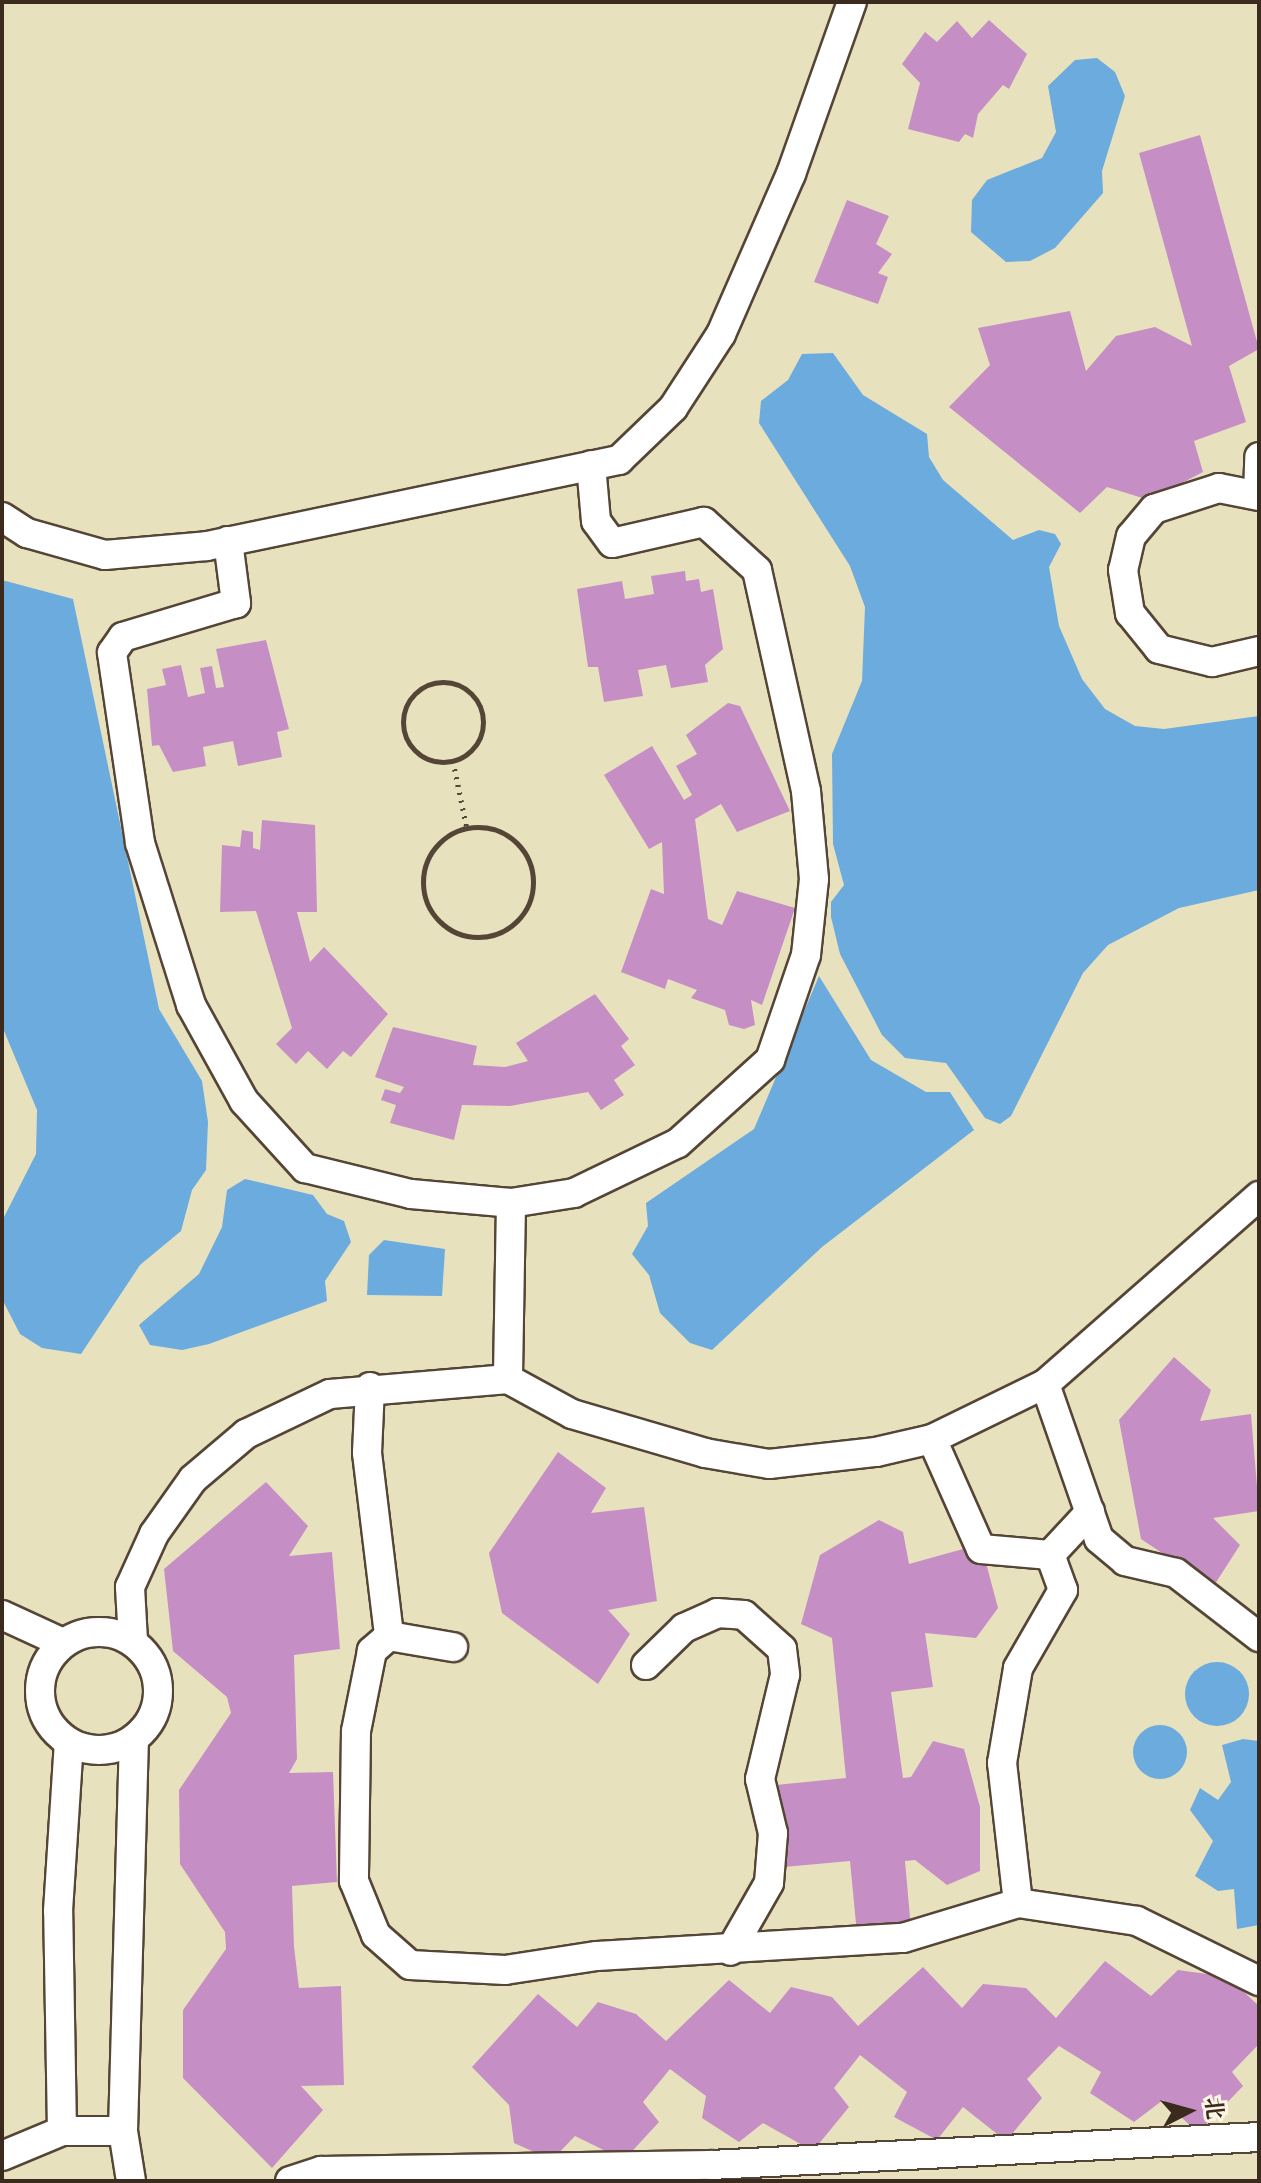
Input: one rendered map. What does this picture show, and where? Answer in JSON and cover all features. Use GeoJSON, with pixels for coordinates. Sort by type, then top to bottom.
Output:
{"type":"FeatureCollection","features":[{"type":"Feature","properties":{"kind":"street"},"geometry":{"type":"LineString","coordinates":[[2,517],[27,533],[105,555],[228,541],[619,460],[673,408],[721,334],[791,174],[852,2]]}},
{"type":"Feature","properties":{"kind":"street"},"geometry":{"type":"LineString","coordinates":[[1259,457],[1258,496],[1219,488],[1154,509],[1131,536],[1123,570],[1130,613],[1159,649],[1212,662],[1259,651]]}},
{"type":"Feature","properties":{"kind":"street"},"geometry":{"type":"LineString","coordinates":[[228,541],[236,603],[123,637],[112,653],[140,843],[191,1005],[244,1101],[305,1168],[411,1194],[511,1203],[574,1193],[678,1143],[770,1060],[809,925],[814,879],[806,791],[757,570],[704,522],[612,543],[596,521],[591,465]]}},
{"type":"Feature","properties":{"kind":"street"},"geometry":{"type":"LineString","coordinates":[[133,1641],[97,1631],[63,1643],[42,1675],[40,1694],[44,1713],[69,1742],[102,1750],[134,1739],[148,1726],[158,1690],[155,1671],[133,1641],[130,1587],[154,1534],[193,1479],[278,1414],[370,1387],[508,1379],[619,1429],[769,1464],[932,1439],[1045,1384],[1259,1196]]}},
{"type":"Feature","properties":{"kind":"street"},"geometry":{"type":"LineString","coordinates":[[508,1379],[511,1203]]}},
{"type":"Feature","properties":{"kind":"street"},"geometry":{"type":"LineString","coordinates":[[1045,1384],[1099,1539],[1125,1561],[1176,1573],[1259,1637]]}},
{"type":"Feature","properties":{"kind":"street"},"geometry":{"type":"LineString","coordinates":[[370,1387],[367,1453],[389,1636]]}},
{"type":"Feature","properties":{"kind":"street"},"geometry":{"type":"LineString","coordinates":[[932,1439],[981,1549],[1050,1555]]}},
{"type":"Feature","properties":{"kind":"street"},"geometry":{"type":"LineString","coordinates":[[1050,1555],[1090,1512]]}},
{"type":"Feature","properties":{"kind":"street"},"geometry":{"type":"LineString","coordinates":[[1018,1903],[1002,1763],[1018,1668],[1063,1590],[1050,1555]]}},
{"type":"Feature","properties":{"kind":"street"},"geometry":{"type":"LineString","coordinates":[[646,1665],[684,1628],[717,1613],[744,1615],[782,1649],[785,1675],[760,1779],[773,1833],[769,1883],[730,1951]]}},
{"type":"Feature","properties":{"kind":"street"},"geometry":{"type":"LineString","coordinates":[[2,1615],[63,1643]]}},
{"type":"Feature","properties":{"kind":"street"},"geometry":{"type":"LineString","coordinates":[[389,1636],[453,1647]]}},
{"type":"Feature","properties":{"kind":"street"},"geometry":{"type":"LineString","coordinates":[[389,1636],[372,1651],[356,1731],[354,1881],[376,1935],[410,1965],[505,1970],[597,1956],[730,1951],[903,1938],[1018,1903],[1137,1921],[1259,1981]]}},
{"type":"Feature","properties":{"kind":"street"},"geometry":{"type":"LineString","coordinates":[[131,2181],[123,2131],[134,1739]]}},
{"type":"Feature","properties":{"kind":"street"},"geometry":{"type":"LineString","coordinates":[[62,2131],[58,1911],[69,1742]]}},
{"type":"Feature","properties":{"kind":"street"},"geometry":{"type":"LineString","coordinates":[[2,2156],[62,2131],[123,2131]]}},
{"type":"Feature","properties":{"kind":"street"},"geometry":{"type":"LineString","coordinates":[[290,2181],[321,2171],[711,2165],[1259,2137]]}},
{"type":"Feature","properties":{"kind":"path"},"geometry":{"type":"LineString","coordinates":[[426,685],[464,688],[481,708],[475,747],[453,761],[426,759],[407,741],[403,715],[426,685]]}},
{"type":"Feature","properties":{"kind":"path"},"geometry":{"type":"LineString","coordinates":[[453,761],[467,829]]}},
{"type":"Feature","properties":{"kind":"path"},"geometry":{"type":"LineString","coordinates":[[467,829],[512,839],[532,869],[534,888],[518,921],[486,937],[444,925],[423,886],[432,851],[467,829]]}},
{"type":"Feature","properties":{"kind":"water"},"geometry":{"type":"Polygon","coordinates":[[[1097,58],[1115,72],[1125,96],[1102,171],[1103,193],[1055,248],[1030,261],[1006,262],[971,232],[972,200],[987,180],[1042,158],[1056,132],[1048,86],[1075,60],[1097,58]]]}},
{"type":"Feature","properties":{"kind":"water"},"geometry":{"type":"Polygon","coordinates":[[[833,353],[863,395],[927,434],[929,457],[943,480],[1013,540],[1039,530],[1055,534],[1061,544],[1049,567],[1059,626],[1082,679],[1105,709],[1135,726],[1164,729],[1259,716],[1259,890],[1179,908],[1108,945],[1083,973],[1011,1116],[1000,1124],[985,1118],[946,1063],[905,1058],[882,1035],[840,954],[831,917],[831,902],[844,885],[833,844],[832,754],[862,681],[865,607],[850,566],[759,423],[761,401],[788,380],[802,354],[833,353]]]}},
{"type":"Feature","properties":{"kind":"water"},"geometry":{"type":"Polygon","coordinates":[[[2,580],[73,599],[159,1009],[202,1081],[208,1122],[206,1170],[192,1190],[181,1231],[140,1265],[81,1354],[42,1348],[20,1334],[2,1299],[2,1221],[36,1154],[37,1110],[2,1026],[2,580]]]}},
{"type":"Feature","properties":{"kind":"water"},"geometry":{"type":"Polygon","coordinates":[[[819,976],[871,1060],[926,1092],[950,1092],[974,1130],[822,1247],[712,1350],[690,1343],[660,1313],[649,1275],[632,1254],[648,1226],[646,1203],[754,1129],[819,976]]]}},
{"type":"Feature","properties":{"kind":"water"},"geometry":{"type":"Polygon","coordinates":[[[245,1179],[313,1195],[327,1214],[344,1221],[351,1242],[325,1281],[327,1301],[209,1344],[182,1350],[150,1345],[139,1325],[199,1274],[222,1227],[227,1190],[245,1179]]]}},
{"type":"Feature","properties":{"kind":"water"},"geometry":{"type":"Polygon","coordinates":[[[384,1240],[445,1249],[442,1296],[367,1295],[369,1255],[384,1240]]]}},
{"type":"Feature","properties":{"kind":"water"},"geometry":{"type":"Polygon","coordinates":[[[1217,1662],[1235,1668],[1243,1676],[1249,1694],[1243,1712],[1235,1720],[1217,1726],[1199,1720],[1191,1712],[1185,1694],[1191,1676],[1199,1668],[1217,1662]]]}},
{"type":"Feature","properties":{"kind":"water"},"geometry":{"type":"Polygon","coordinates":[[[1160,1725],[1179,1733],[1187,1752],[1179,1771],[1160,1779],[1141,1771],[1133,1752],[1141,1733],[1160,1725]]]}},
{"type":"Feature","properties":{"kind":"water"},"geometry":{"type":"Polygon","coordinates":[[[1243,1739],[1259,1741],[1259,1925],[1237,1929],[1234,1889],[1218,1891],[1195,1876],[1213,1841],[1190,1810],[1200,1788],[1218,1800],[1231,1782],[1222,1745],[1243,1739]]]}},
{"type":"Feature","properties":{"kind":"building"},"geometry":{"type":"Polygon","coordinates":[[[989,20],[1027,54],[1009,89],[1003,85],[978,114],[973,138],[965,134],[959,142],[908,129],[920,83],[902,64],[925,32],[937,42],[957,21],[972,38],[989,20]]]}},
{"type":"Feature","properties":{"kind":"building"},"geometry":{"type":"Polygon","coordinates":[[[1200,135],[1259,349],[1229,366],[1246,422],[1194,441],[1203,472],[1149,500],[1107,487],[1080,513],[949,407],[990,365],[978,328],[1070,311],[1086,371],[1116,336],[1155,327],[1192,346],[1139,153],[1200,135]]]}},
{"type":"Feature","properties":{"kind":"building"},"geometry":{"type":"Polygon","coordinates":[[[847,200],[889,216],[876,244],[892,254],[878,273],[888,277],[878,304],[814,282],[847,200]]]}},
{"type":"Feature","properties":{"kind":"building"},"geometry":{"type":"Polygon","coordinates":[[[685,571],[686,581],[699,579],[701,592],[713,589],[723,649],[705,665],[708,682],[671,688],[666,665],[638,670],[643,696],[604,702],[598,667],[588,667],[577,589],[622,581],[625,599],[654,594],[651,576],[685,571]]]}},
{"type":"Feature","properties":{"kind":"building"},"geometry":{"type":"Polygon","coordinates":[[[266,640],[289,729],[277,732],[282,757],[238,766],[233,741],[203,747],[206,766],[173,772],[159,745],[152,746],[147,689],[166,685],[162,669],[181,665],[188,697],[205,693],[200,668],[212,666],[216,688],[224,687],[216,649],[266,640]]]}},
{"type":"Feature","properties":{"kind":"building"},"geometry":{"type":"Polygon","coordinates":[[[728,703],[740,706],[790,811],[737,832],[721,804],[695,819],[708,919],[722,925],[737,891],[795,908],[762,1005],[751,1000],[755,1025],[744,1029],[729,1025],[725,1010],[691,998],[697,990],[668,979],[665,989],[621,972],[651,889],[664,894],[662,842],[649,849],[604,775],[652,746],[684,800],[692,795],[676,766],[697,754],[686,735],[728,703]]]}},
{"type":"Feature","properties":{"kind":"building"},"geometry":{"type":"Polygon","coordinates":[[[262,820],[315,825],[317,912],[297,912],[310,962],[324,947],[388,1014],[351,1057],[343,1051],[327,1069],[308,1051],[296,1064],[276,1044],[292,1028],[256,911],[220,912],[222,845],[240,847],[242,830],[253,832],[253,848],[260,850],[262,820]]]}},
{"type":"Feature","properties":{"kind":"building"},"geometry":{"type":"Polygon","coordinates":[[[595,994],[629,1039],[621,1046],[635,1065],[614,1080],[624,1095],[601,1110],[588,1092],[510,1106],[462,1105],[454,1140],[390,1123],[396,1105],[381,1100],[385,1089],[400,1093],[404,1087],[375,1077],[393,1027],[477,1046],[473,1065],[505,1067],[528,1061],[516,1043],[595,994]]]}},
{"type":"Feature","properties":{"kind":"building"},"geometry":{"type":"Polygon","coordinates":[[[1174,1357],[1211,1390],[1200,1421],[1251,1414],[1259,1511],[1213,1518],[1240,1545],[1213,1587],[1141,1539],[1119,1420],[1174,1357]]]}},
{"type":"Feature","properties":{"kind":"building"},"geometry":{"type":"Polygon","coordinates":[[[558,1452],[606,1488],[591,1513],[644,1507],[657,1601],[608,1610],[630,1634],[598,1684],[502,1613],[489,1553],[558,1452]]]}},
{"type":"Feature","properties":{"kind":"building"},"geometry":{"type":"Polygon","coordinates":[[[266,1482],[308,1526],[289,1556],[332,1552],[340,1649],[294,1655],[297,1759],[289,1773],[333,1772],[337,1882],[292,1886],[294,1947],[299,1988],[341,1986],[344,2085],[301,2086],[323,2110],[272,2168],[183,2078],[183,2010],[226,1949],[225,1932],[180,1864],[179,1790],[231,1713],[227,1697],[173,1651],[164,1569],[266,1482]]]}},
{"type":"Feature","properties":{"kind":"building"},"geometry":{"type":"Polygon","coordinates":[[[879,1520],[903,1532],[909,1564],[963,1549],[985,1559],[998,1608],[976,1638],[925,1633],[933,1687],[891,1692],[903,1778],[911,1777],[933,1741],[964,1749],[980,1807],[980,1871],[947,1885],[915,1860],[905,1861],[911,1929],[857,1934],[850,1861],[784,1867],[776,1785],[846,1778],[832,1638],[801,1624],[820,1555],[879,1520]]]}},
{"type":"Feature","properties":{"kind":"building"},"geometry":{"type":"Polygon","coordinates":[[[1105,1961],[1151,1996],[1178,1970],[1228,1977],[1259,2006],[1259,2044],[1232,2072],[1243,2086],[1198,2133],[1163,2100],[1134,2122],[1090,2093],[1101,2072],[1059,2046],[1027,2079],[1042,2098],[1006,2141],[963,2107],[937,2140],[894,2117],[907,2092],[860,2055],[834,2088],[849,2107],[813,2151],[763,2123],[739,2142],[702,2118],[706,2096],[670,2069],[643,2102],[659,2122],[624,2160],[575,2136],[552,2160],[514,2143],[509,2105],[472,2067],[538,1994],[577,2027],[598,2002],[636,2014],[666,2041],[729,1980],[770,2013],[791,1987],[832,1997],[858,2026],[923,1967],[962,2008],[983,1984],[1026,1988],[1056,2018],[1105,1961]]]}}]}
